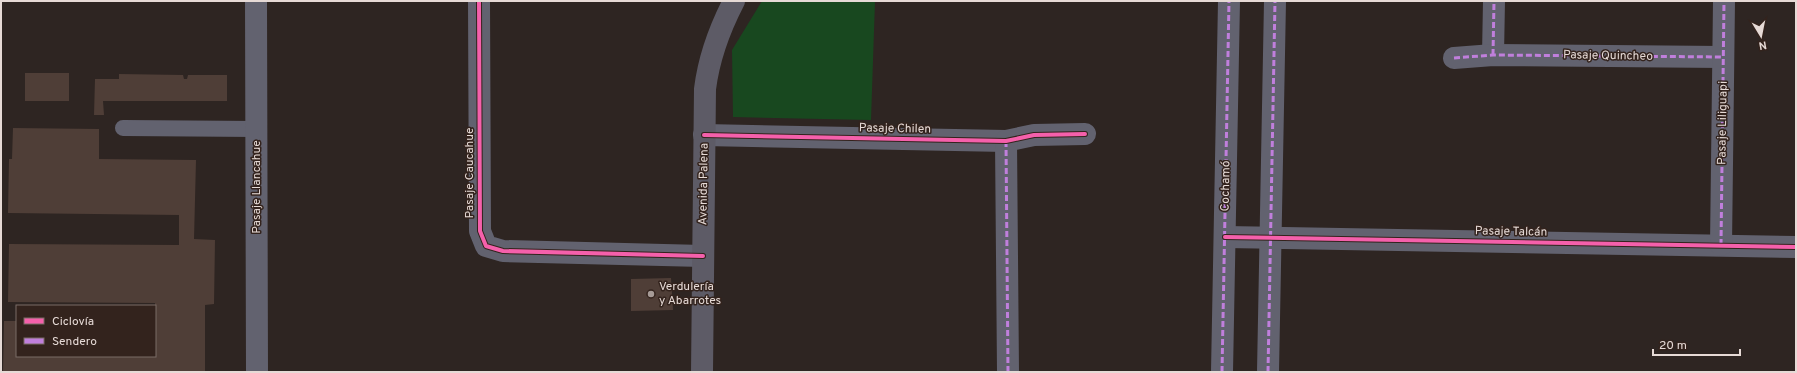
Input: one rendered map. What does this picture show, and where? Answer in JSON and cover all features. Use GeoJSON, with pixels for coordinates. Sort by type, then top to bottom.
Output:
{"type":"FeatureCollection","features":[{"type":"Feature","properties":{"kind":"street","name":"Pasaje Llancahue"},"geometry":{"type":"LineString","coordinates":[[256,1],[257,372]]}},
{"type":"Feature","properties":{"kind":"street","name":"Pasaje Caucahue"},"geometry":{"type":"LineString","coordinates":[[479,1],[480,231],[486,246],[503,251],[703,256]]}},
{"type":"Feature","properties":{"kind":"street","name":"Avenida Palena"},"geometry":{"type":"LineString","coordinates":[[702,372],[705,89],[711,55],[722,23],[734,1]]}},
{"type":"Feature","properties":{"kind":"street","name":"Cochamó"},"geometry":{"type":"LineString","coordinates":[[1222,372],[1229,1]]}},
{"type":"Feature","properties":{"kind":"street"},"geometry":{"type":"LineString","coordinates":[[1268,372],[1275,1]]}},
{"type":"Feature","properties":{"kind":"street"},"geometry":{"type":"LineString","coordinates":[[1493,55],[1494,1]]}},
{"type":"Feature","properties":{"kind":"street","name":"Pasaje Liliguapi"},"geometry":{"type":"LineString","coordinates":[[1722,245],[1724,1]]}},
{"type":"Feature","properties":{"kind":"street","name":"Pasaje Quincheo"},"geometry":{"type":"LineString","coordinates":[[1454,58],[1493,55],[1723,58]]}},
{"type":"Feature","properties":{"kind":"street","name":"Pasaje Chilen"},"geometry":{"type":"LineString","coordinates":[[704,135],[1006,141],[1034,135],[1085,134]]}},
{"type":"Feature","properties":{"kind":"street"},"geometry":{"type":"LineString","coordinates":[[1006,141],[1008,372]]}},
{"type":"Feature","properties":{"kind":"street","name":"Pasaje Talcán"},"geometry":{"type":"LineString","coordinates":[[1225,237],[1796,247]]}},
{"type":"Feature","properties":{"kind":"lane"},"geometry":{"type":"LineString","coordinates":[[123,128],[256,129]]}},
{"type":"Feature","properties":{"kind":"green space"},"geometry":{"type":"Polygon","coordinates":[[[762,1],[875,1],[871,120],[733,117],[732,50],[762,1]]]}},
{"type":"Feature","properties":{"kind":"building"},"geometry":{"type":"Polygon","coordinates":[[[25,73],[69,73],[69,101],[25,101],[25,73]]]}},
{"type":"Feature","properties":{"kind":"building"},"geometry":{"type":"Polygon","coordinates":[[[119,74],[183,75],[184,79],[187,79],[188,75],[227,75],[227,101],[103,101],[104,115],[94,115],[95,79],[119,79],[119,74]]]}},
{"type":"Feature","properties":{"kind":"building"},"geometry":{"type":"Polygon","coordinates":[[[13,128],[99,129],[99,159],[196,160],[194,239],[215,240],[214,304],[205,305],[205,372],[3,372],[4,321],[16,321],[16,357],[156,357],[155,303],[8,302],[9,244],[179,245],[179,215],[8,213],[9,159],[12,159],[13,128]]]}},
{"type":"Feature","properties":{"kind":"building","name":"Verdulería y Abarrotes"},"geometry":{"type":"Polygon","coordinates":[[[671,278],[673,310],[631,311],[631,279],[671,278]]]}},
{"type":"Feature","properties":{"kind":"marked path"},"geometry":{"type":"LineString","coordinates":[[1222,372],[1229,1]]}},
{"type":"Feature","properties":{"kind":"marked path"},"geometry":{"type":"LineString","coordinates":[[1268,372],[1275,1]]}},
{"type":"Feature","properties":{"kind":"marked path"},"geometry":{"type":"LineString","coordinates":[[1493,55],[1494,1]]}},
{"type":"Feature","properties":{"kind":"marked path"},"geometry":{"type":"LineString","coordinates":[[1721,245],[1724,1]]}},
{"type":"Feature","properties":{"kind":"marked path"},"geometry":{"type":"LineString","coordinates":[[1454,58],[1493,55],[1723,57]]}},
{"type":"Feature","properties":{"kind":"marked path"},"geometry":{"type":"LineString","coordinates":[[1006,141],[1008,372]]}},
{"type":"Feature","properties":{"kind":"cycle path"},"geometry":{"type":"LineString","coordinates":[[479,1],[480,231],[486,246],[503,251],[703,256]]}},
{"type":"Feature","properties":{"kind":"cycle path"},"geometry":{"type":"LineString","coordinates":[[704,135],[1006,141],[1034,135],[1085,134]]}},
{"type":"Feature","properties":{"kind":"cycle path"},"geometry":{"type":"LineString","coordinates":[[1225,237],[1796,247]]}},
{"type":"Feature","properties":{"kind":"place","name":"Verdulería y Abarrotes"},"geometry":{"type":"Point","coordinates":[651,294]}}]}
